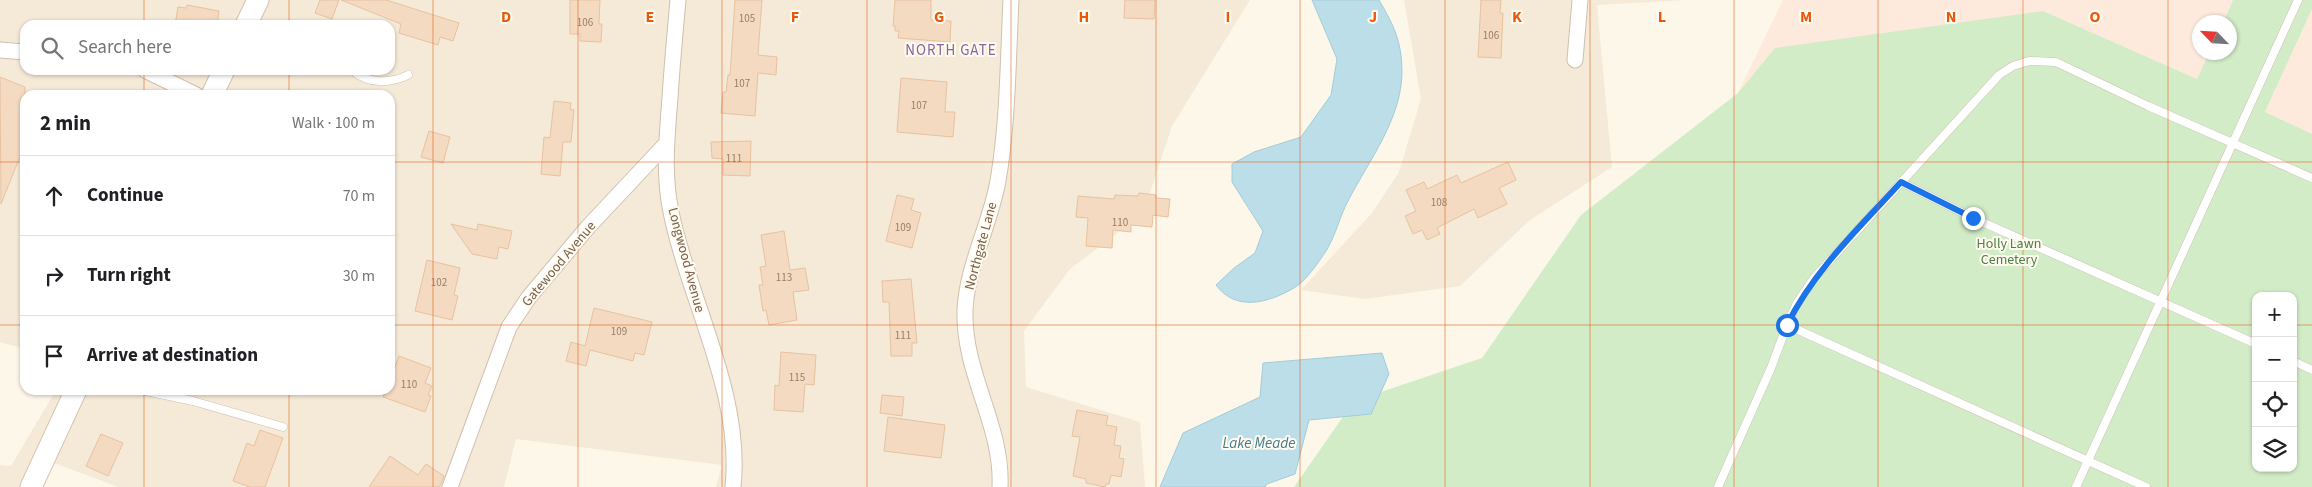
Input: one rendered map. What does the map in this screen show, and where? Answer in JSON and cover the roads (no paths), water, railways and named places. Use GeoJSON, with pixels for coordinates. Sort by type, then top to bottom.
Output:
{"type":"FeatureCollection","features":[{"type":"Feature","properties":{"kind":"street"},"geometry":{"type":"LineString","coordinates":[[249,20],[258,0]]}},
{"type":"Feature","properties":{"kind":"street","name":"Longwood Avenue"},"geometry":{"type":"LineString","coordinates":[[678,0],[666,144],[669,201],[679,246],[729,411],[735,467],[733,487]]}},
{"type":"Feature","properties":{"kind":"street","name":"Northgate Lane"},"geometry":{"type":"LineString","coordinates":[[1000,487],[1001,473],[997,444],[971,366],[966,338],[965,309],[968,286],[988,225],[998,182],[1003,138],[1011,0]]}},
{"type":"Feature","properties":{"kind":"street"},"geometry":{"type":"LineString","coordinates":[[1575,60],[1580,0]]}},
{"type":"Feature","properties":{"kind":"street"},"geometry":{"type":"LineString","coordinates":[[0,50],[20,52]]}},
{"type":"Feature","properties":{"kind":"street"},"geometry":{"type":"LineString","coordinates":[[155,75],[186,90]]}},
{"type":"Feature","properties":{"kind":"street"},"geometry":{"type":"LineString","coordinates":[[214,90],[222,75]]}},
{"type":"Feature","properties":{"kind":"street","name":"Gatewood Avenue"},"geometry":{"type":"LineString","coordinates":[[450,487],[509,327],[529,297],[552,269],[666,144]]}},
{"type":"Feature","properties":{"kind":"street"},"geometry":{"type":"LineString","coordinates":[[31,487],[74,395]]}},
{"type":"Feature","properties":{"kind":"lane"},"geometry":{"type":"LineString","coordinates":[[2076,487],[2298,0]]}},
{"type":"Feature","properties":{"kind":"lane"},"geometry":{"type":"LineString","coordinates":[[1718,487],[1771,368],[1797,303],[1814,278],[1999,75],[2013,66],[2029,61],[2056,62],[2148,106],[2234,142],[2312,178]]}},
{"type":"Feature","properties":{"kind":"lane"},"geometry":{"type":"LineString","coordinates":[[358,75],[371,80],[388,81],[408,75]]}},
{"type":"Feature","properties":{"kind":"lane"},"geometry":{"type":"LineString","coordinates":[[1901,182],[1973,218],[2252,342]]}},
{"type":"Feature","properties":{"kind":"lane"},"geometry":{"type":"LineString","coordinates":[[1787,325],[1865,362],[2146,487]]}},
{"type":"Feature","properties":{"kind":"lane"},"geometry":{"type":"LineString","coordinates":[[2297,363],[2312,370]]}},
{"type":"Feature","properties":{"kind":"lane"},"geometry":{"type":"LineString","coordinates":[[164,395],[193,401],[283,427]]}},
{"type":"Feature","properties":{"kind":"water"},"geometry":{"type":"Polygon","coordinates":[[[1312,0],[1379,0],[1392,25],[1398,42],[1402,60],[1401,88],[1391,122],[1346,205],[1326,251],[1316,266],[1298,285],[1274,298],[1263,301],[1243,302],[1233,299],[1216,285],[1234,268],[1255,253],[1263,231],[1232,182],[1232,164],[1254,152],[1301,137],[1331,95],[1337,59],[1312,0]]]}},
{"type":"Feature","properties":{"kind":"water","name":"Lake Meade"},"geometry":{"type":"Polygon","coordinates":[[[1382,353],[1389,374],[1371,414],[1309,420],[1295,474],[1267,484],[1265,487],[1160,487],[1183,433],[1260,397],[1263,363],[1382,353]]]}},
{"type":"Feature","properties":{"kind":"district","name":"NORTH GATE"},"geometry":{"type":"Point","coordinates":[951,50]}},
{"type":"Feature","properties":{"kind":"park label","name":"Holly Lawn Cemetery"},"geometry":{"type":"Point","coordinates":[2009,252]}}]}
